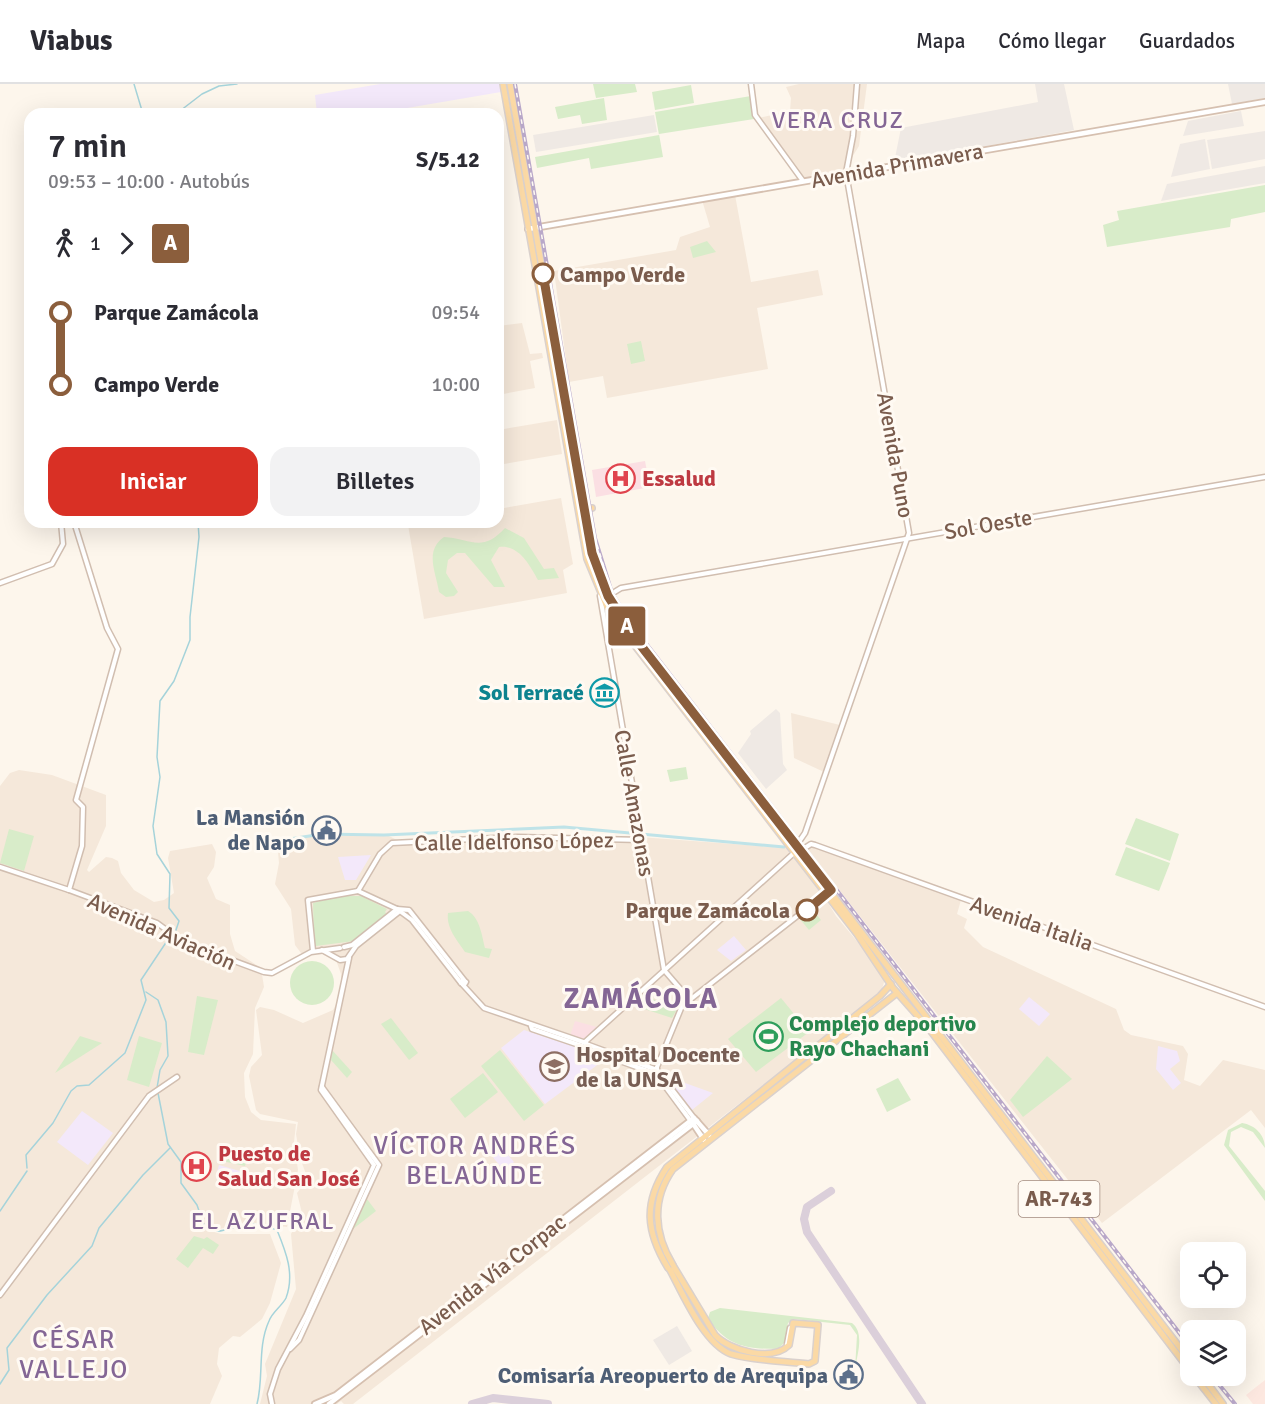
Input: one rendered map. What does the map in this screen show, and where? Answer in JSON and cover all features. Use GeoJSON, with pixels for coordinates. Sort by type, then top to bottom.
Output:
{"type":"FeatureCollection","features":[{"type":"Feature","properties":{"kind":"main road","name":"AR-743"},"geometry":{"type":"LineString","coordinates":[[503,84],[581,510],[587,559],[600,596],[616,625],[645,656],[797,850],[897,993],[909,1004],[1180,1358]]}},
{"type":"Feature","properties":{"kind":"main road","name":"AR-743"},"geometry":{"type":"LineString","coordinates":[[510,84],[531,228]]}},
{"type":"Feature","properties":{"kind":"main road","name":"Avenida Primavera"},"geometry":{"type":"LineString","coordinates":[[531,228],[1265,102]]}},
{"type":"Feature","properties":{"kind":"main road"},"geometry":{"type":"LineString","coordinates":[[581,510],[592,508]]}},
{"type":"Feature","properties":{"kind":"main road","name":"AR-743"},"geometry":{"type":"LineString","coordinates":[[581,510],[592,553],[608,596],[645,656]]}},
{"type":"Feature","properties":{"kind":"main road","name":"AR-743"},"geometry":{"type":"LineString","coordinates":[[828,892],[900,980],[1180,1348]]}},
{"type":"Feature","properties":{"kind":"main road"},"geometry":{"type":"LineString","coordinates":[[880,996],[886,987],[886,975]]}},
{"type":"Feature","properties":{"kind":"main road"},"geometry":{"type":"LineString","coordinates":[[706,1137],[673,1170],[659,1195],[657,1226],[671,1267],[709,1337],[721,1348],[739,1355],[811,1364],[815,1361],[818,1324],[792,1324],[789,1344],[783,1350],[773,1353],[738,1349],[720,1340],[671,1267],[662,1258],[651,1226],[654,1191],[670,1163],[838,1033],[891,984],[900,980]]}},
{"type":"Feature","properties":{"kind":"main road"},"geometry":{"type":"LineString","coordinates":[[838,1033],[888,1000],[904,986]]}},
{"type":"Feature","properties":{"kind":"main road"},"geometry":{"type":"LineString","coordinates":[[888,1000],[896,999],[909,1004]]}},
{"type":"Feature","properties":{"kind":"main road"},"geometry":{"type":"LineString","coordinates":[[693,1120],[706,1137]]}},
{"type":"Feature","properties":{"kind":"main road","name":"Avenida Vía Corpac"},"geometry":{"type":"LineString","coordinates":[[315,1404],[336,1395],[693,1120]]}},
{"type":"Feature","properties":{"kind":"main road","name":"Avenida Vía Corpac"},"geometry":{"type":"LineString","coordinates":[[329,1404],[693,1120]]}},
{"type":"Feature","properties":{"kind":"main road"},"geometry":{"type":"LineString","coordinates":[[1202,1386],[1216,1404]]}},
{"type":"Feature","properties":{"kind":"main road"},"geometry":{"type":"LineString","coordinates":[[1210,1386],[1223,1404]]}},
{"type":"Feature","properties":{"kind":"street"},"geometry":{"type":"LineString","coordinates":[[751,84],[755,115],[803,181]]}},
{"type":"Feature","properties":{"kind":"street","name":"Avenida Puno"},"geometry":{"type":"LineString","coordinates":[[582,1045],[797,850],[806,833],[909,538],[846,173],[854,136],[857,84]]}},
{"type":"Feature","properties":{"kind":"street","name":"Sol Oeste"},"geometry":{"type":"LineString","coordinates":[[608,596],[621,588],[1265,477]]}},
{"type":"Feature","properties":{"kind":"street"},"geometry":{"type":"LineString","coordinates":[[0,583],[51,564],[63,542],[62,528]]}},
{"type":"Feature","properties":{"kind":"street"},"geometry":{"type":"LineString","coordinates":[[69,890],[82,846],[83,807],[76,801],[118,648],[106,628],[76,528]]}},
{"type":"Feature","properties":{"kind":"street","name":"Calle Amazonas"},"geometry":{"type":"LineString","coordinates":[[600,596],[664,970]]}},
{"type":"Feature","properties":{"kind":"street","name":"Calle Idelfonso López"},"geometry":{"type":"LineString","coordinates":[[358,891],[387,845],[515,837],[641,838]]}},
{"type":"Feature","properties":{"kind":"street","name":"Avenida Italia"},"geometry":{"type":"LineString","coordinates":[[797,850],[815,845],[1265,1007]]}},
{"type":"Feature","properties":{"kind":"street","name":"Avenida Aviación"},"geometry":{"type":"LineString","coordinates":[[0,867],[157,923],[183,942],[260,972],[272,973],[312,951],[342,947]]}},
{"type":"Feature","properties":{"kind":"street"},"geometry":{"type":"LineString","coordinates":[[312,951],[308,900],[358,891],[390,906],[417,925],[463,983]]}},
{"type":"Feature","properties":{"kind":"street"},"geometry":{"type":"LineString","coordinates":[[657,1076],[657,1070],[679,1010],[828,892]]}},
{"type":"Feature","properties":{"kind":"street"},"geometry":{"type":"LineString","coordinates":[[342,947],[352,945],[399,912],[410,910]]}},
{"type":"Feature","properties":{"kind":"street"},"geometry":{"type":"LineString","coordinates":[[272,1404],[272,1387],[289,1349],[299,1340],[379,1165],[322,1087],[349,956],[356,946],[399,912],[410,910]]}},
{"type":"Feature","properties":{"kind":"street"},"geometry":{"type":"LineString","coordinates":[[410,910],[469,992],[484,1008],[657,1070],[693,1120]]}},
{"type":"Feature","properties":{"kind":"street"},"geometry":{"type":"LineString","coordinates":[[342,947],[349,956]]}},
{"type":"Feature","properties":{"kind":"street"},"geometry":{"type":"LineString","coordinates":[[342,947],[339,958],[346,975]]}},
{"type":"Feature","properties":{"kind":"street","name":"Avenida Aviación"},"geometry":{"type":"LineString","coordinates":[[321,950],[339,958]]}},
{"type":"Feature","properties":{"kind":"street"},"geometry":{"type":"LineString","coordinates":[[339,958],[349,956]]}},
{"type":"Feature","properties":{"kind":"street"},"geometry":{"type":"LineString","coordinates":[[664,970],[690,1000]]}},
{"type":"Feature","properties":{"kind":"street"},"geometry":{"type":"LineString","coordinates":[[582,1045],[657,1076],[693,1120]]}},
{"type":"Feature","properties":{"kind":"street"},"geometry":{"type":"LineString","coordinates":[[0,1295],[152,1095],[177,1077]]}},
{"type":"Feature","properties":{"kind":"shaded area"},"geometry":{"type":"Polygon","coordinates":[[[380,84],[499,84],[501,92],[407,108],[316,108],[315,95],[380,84]]]}},
{"type":"Feature","properties":{"kind":"shaded area"},"geometry":{"type":"Polygon","coordinates":[[[799,84],[867,84],[859,146],[851,159],[849,175],[802,183],[794,168],[754,119],[790,111],[791,98],[786,87],[799,84]]]}},
{"type":"Feature","properties":{"kind":"shaded area"},"geometry":{"type":"Polygon","coordinates":[[[1035,84],[1064,84],[1074,130],[894,163],[901,128],[1038,102],[1035,84]]]}},
{"type":"Feature","properties":{"kind":"shaded area"},"geometry":{"type":"Polygon","coordinates":[[[1228,84],[1265,84],[1265,98],[1232,104],[1228,84]]]}},
{"type":"Feature","properties":{"kind":"shaded area"},"geometry":{"type":"Polygon","coordinates":[[[1241,111],[1244,126],[1183,136],[1188,121],[1241,111]]]}},
{"type":"Feature","properties":{"kind":"shaded area"},"geometry":{"type":"Polygon","coordinates":[[[654,115],[657,132],[536,152],[533,135],[654,115]]]}},
{"type":"Feature","properties":{"kind":"shaded area"},"geometry":{"type":"Polygon","coordinates":[[[1265,131],[1265,159],[1212,169],[1207,140],[1265,131]]]}},
{"type":"Feature","properties":{"kind":"shaded area"},"geometry":{"type":"Polygon","coordinates":[[[1205,139],[1210,169],[1171,177],[1180,144],[1205,139]]]}},
{"type":"Feature","properties":{"kind":"shaded area"},"geometry":{"type":"Polygon","coordinates":[[[1265,166],[1265,183],[1161,201],[1167,184],[1265,166]]]}},
{"type":"Feature","properties":{"kind":"shaded area"},"geometry":{"type":"Polygon","coordinates":[[[735,195],[751,282],[818,270],[823,295],[757,308],[768,369],[607,398],[603,376],[569,382],[554,271],[676,250],[680,237],[710,227],[702,200],[735,195]]]}},
{"type":"Feature","properties":{"kind":"shaded area"},"geometry":{"type":"Polygon","coordinates":[[[522,323],[530,354],[542,353],[543,358],[530,361],[535,388],[504,394],[504,325],[522,323]]]}},
{"type":"Feature","properties":{"kind":"shaded area"},"geometry":{"type":"Polygon","coordinates":[[[557,420],[562,454],[504,464],[504,429],[557,420]]]}},
{"type":"Feature","properties":{"kind":"shaded area","name":"Essalud"},"geometry":{"type":"Polygon","coordinates":[[[645,461],[650,487],[596,497],[592,470],[645,461]]]}},
{"type":"Feature","properties":{"kind":"shaded area"},"geometry":{"type":"Polygon","coordinates":[[[561,498],[573,564],[563,570],[567,593],[424,619],[409,528],[504,528],[504,508],[561,498]]]}},
{"type":"Feature","properties":{"kind":"shaded area"},"geometry":{"type":"Polygon","coordinates":[[[776,709],[780,713],[783,764],[787,770],[766,789],[738,753],[751,734],[750,731],[776,709]]]}},
{"type":"Feature","properties":{"kind":"shaded area"},"geometry":{"type":"Polygon","coordinates":[[[791,713],[840,725],[824,772],[794,758],[791,713]]]}},
{"type":"Feature","properties":{"kind":"shaded area"},"geometry":{"type":"Polygon","coordinates":[[[19,770],[52,775],[106,795],[106,826],[87,870],[89,872],[106,857],[112,858],[118,861],[121,873],[134,890],[154,902],[164,900],[174,893],[168,858],[170,851],[212,844],[216,852],[214,867],[207,878],[216,899],[230,905],[230,934],[235,951],[261,968],[264,987],[255,1008],[253,1054],[244,1073],[245,1097],[251,1112],[261,1120],[296,1124],[294,1142],[298,1170],[287,1227],[249,1222],[211,1231],[221,1234],[270,1234],[281,1263],[270,1303],[262,1319],[240,1337],[233,1336],[219,1348],[217,1364],[222,1376],[210,1404],[0,1404],[0,786],[10,773],[19,770]]]}},
{"type":"Feature","properties":{"kind":"shaded area"},"geometry":{"type":"Polygon","coordinates":[[[387,835],[397,840],[464,837],[626,836],[786,848],[822,893],[836,916],[880,969],[885,979],[882,989],[875,998],[353,1404],[344,1404],[341,1401],[337,1404],[260,1404],[267,1376],[265,1364],[296,1289],[291,1234],[302,1213],[297,1193],[305,1183],[306,1174],[300,1158],[296,1134],[298,1122],[260,1114],[256,1110],[249,1076],[251,1067],[262,1055],[256,1010],[260,1007],[274,1010],[303,1023],[333,1010],[340,997],[341,986],[341,974],[336,960],[324,954],[301,953],[295,945],[291,909],[275,884],[279,863],[277,842],[316,836],[387,835]]]}},
{"type":"Feature","properties":{"kind":"shaded area"},"geometry":{"type":"Polygon","coordinates":[[[815,845],[961,900],[957,914],[967,919],[964,928],[983,947],[1116,1009],[1124,1030],[1131,1035],[1183,1046],[1188,1054],[1184,1080],[1200,1086],[1223,1060],[1265,1070],[1265,1128],[1251,1110],[1102,1223],[807,849],[815,845]]]}},
{"type":"Feature","properties":{"kind":"shaded area"},"geometry":{"type":"Polygon","coordinates":[[[371,855],[356,880],[345,880],[338,857],[371,855]]]}},
{"type":"Feature","properties":{"kind":"shaded area"},"geometry":{"type":"Polygon","coordinates":[[[734,936],[746,950],[731,961],[717,950],[734,936]]]}},
{"type":"Feature","properties":{"kind":"shaded area"},"geometry":{"type":"Polygon","coordinates":[[[1029,997],[1050,1014],[1039,1026],[1019,1009],[1029,997]]]}},
{"type":"Feature","properties":{"kind":"shaded area"},"geometry":{"type":"Polygon","coordinates":[[[575,1021],[597,1027],[582,1040],[570,1036],[575,1021]]]}},
{"type":"Feature","properties":{"kind":"shaded area","name":"Hospital Docente de la UNSA"},"geometry":{"type":"Polygon","coordinates":[[[524,1030],[603,1056],[604,1060],[545,1104],[501,1048],[524,1030]]]}},
{"type":"Feature","properties":{"kind":"shaded area"},"geometry":{"type":"Polygon","coordinates":[[[1158,1046],[1177,1051],[1180,1061],[1170,1069],[1181,1083],[1173,1090],[1156,1069],[1158,1046]]]}},
{"type":"Feature","properties":{"kind":"shaded area"},"geometry":{"type":"Polygon","coordinates":[[[671,1078],[713,1093],[692,1110],[670,1082],[671,1078]]]}},
{"type":"Feature","properties":{"kind":"shaded area"},"geometry":{"type":"Polygon","coordinates":[[[82,1111],[113,1133],[88,1165],[57,1142],[82,1111]]]}},
{"type":"Feature","properties":{"kind":"shaded area"},"geometry":{"type":"Polygon","coordinates":[[[502,1148],[514,1162],[504,1171],[492,1156],[502,1148]]]}},
{"type":"Feature","properties":{"kind":"shaded area"},"geometry":{"type":"Polygon","coordinates":[[[219,1165],[243,1172],[240,1183],[216,1176],[219,1165]]]}},
{"type":"Feature","properties":{"kind":"shaded area"},"geometry":{"type":"Polygon","coordinates":[[[677,1326],[692,1351],[669,1365],[653,1340],[677,1326]]]}},
{"type":"Feature","properties":{"kind":"shaded area"},"geometry":{"type":"Polygon","coordinates":[[[1265,1380],[1265,1404],[1253,1404],[1246,1395],[1265,1380]]]}},
{"type":"Feature","properties":{"kind":"green space"},"geometry":{"type":"Polygon","coordinates":[[[593,84],[635,84],[637,92],[596,98],[593,84]]]}},
{"type":"Feature","properties":{"kind":"green space"},"geometry":{"type":"Polygon","coordinates":[[[691,85],[694,103],[655,110],[652,92],[691,85]]]}},
{"type":"Feature","properties":{"kind":"green space"},"geometry":{"type":"Polygon","coordinates":[[[751,96],[754,119],[659,134],[663,157],[591,169],[589,158],[537,168],[535,157],[659,135],[655,112],[751,96]]]}},
{"type":"Feature","properties":{"kind":"green space"},"geometry":{"type":"Polygon","coordinates":[[[604,98],[607,120],[582,124],[580,115],[558,119],[555,107],[604,98]]]}},
{"type":"Feature","properties":{"kind":"green space"},"geometry":{"type":"Polygon","coordinates":[[[1265,185],[1265,212],[1231,219],[1230,227],[1107,247],[1103,225],[1119,220],[1117,211],[1265,185]]]}},
{"type":"Feature","properties":{"kind":"green space"},"geometry":{"type":"Polygon","coordinates":[[[707,241],[716,252],[693,258],[690,247],[707,241]]]}},
{"type":"Feature","properties":{"kind":"green space"},"geometry":{"type":"Polygon","coordinates":[[[641,341],[645,361],[631,364],[627,344],[641,341]]]}},
{"type":"Feature","properties":{"kind":"green space"},"geometry":{"type":"Polygon","coordinates":[[[505,528],[524,538],[544,569],[554,568],[559,578],[538,580],[518,552],[499,547],[491,560],[505,587],[494,587],[465,553],[457,553],[448,560],[446,573],[458,592],[454,596],[446,597],[439,592],[433,555],[434,549],[444,537],[476,543],[483,542],[497,536],[505,528]]]}},
{"type":"Feature","properties":{"kind":"green space"},"geometry":{"type":"Polygon","coordinates":[[[686,767],[688,779],[670,782],[667,770],[686,767]]]}},
{"type":"Feature","properties":{"kind":"green space"},"geometry":{"type":"Polygon","coordinates":[[[1136,818],[1179,834],[1170,861],[1125,844],[1136,818]]]}},
{"type":"Feature","properties":{"kind":"green space"},"geometry":{"type":"Polygon","coordinates":[[[9,829],[34,836],[24,871],[0,863],[9,829]]]}},
{"type":"Feature","properties":{"kind":"green space"},"geometry":{"type":"Polygon","coordinates":[[[1126,847],[1170,863],[1159,891],[1115,875],[1126,847]]]}},
{"type":"Feature","properties":{"kind":"green space"},"geometry":{"type":"Polygon","coordinates":[[[340,896],[361,896],[387,909],[385,912],[387,914],[354,941],[316,946],[314,944],[313,903],[340,896]]]}},
{"type":"Feature","properties":{"kind":"green space"},"geometry":{"type":"Polygon","coordinates":[[[812,909],[821,920],[809,930],[799,918],[812,909]]]}},
{"type":"Feature","properties":{"kind":"green space"},"geometry":{"type":"Polygon","coordinates":[[[468,911],[478,923],[485,948],[492,949],[489,958],[465,952],[450,929],[448,913],[468,911]]]}},
{"type":"Feature","properties":{"kind":"green space"},"geometry":{"type":"Polygon","coordinates":[[[312,961],[327,968],[334,983],[327,998],[312,1005],[297,998],[290,983],[297,968],[312,961]]]}},
{"type":"Feature","properties":{"kind":"green space"},"geometry":{"type":"Polygon","coordinates":[[[644,994],[659,1002],[680,1004],[672,1018],[632,1005],[644,994]]]}},
{"type":"Feature","properties":{"kind":"green space"},"geometry":{"type":"Polygon","coordinates":[[[197,996],[218,1000],[204,1055],[188,1052],[197,996]]]}},
{"type":"Feature","properties":{"kind":"green space","name":"Complejo deportivo Rayo Chachani"},"geometry":{"type":"Polygon","coordinates":[[[781,998],[809,1032],[756,1072],[728,1039],[781,998]]]}},
{"type":"Feature","properties":{"kind":"green space"},"geometry":{"type":"Polygon","coordinates":[[[391,1018],[418,1053],[409,1060],[381,1024],[391,1018]]]}},
{"type":"Feature","properties":{"kind":"green space"},"geometry":{"type":"Polygon","coordinates":[[[80,1036],[102,1043],[55,1073],[80,1036]]]}},
{"type":"Feature","properties":{"kind":"green space"},"geometry":{"type":"Polygon","coordinates":[[[139,1036],[162,1043],[149,1087],[127,1080],[139,1036]]]}},
{"type":"Feature","properties":{"kind":"green space"},"geometry":{"type":"Polygon","coordinates":[[[332,1050],[352,1072],[347,1078],[331,1060],[332,1050]]]}},
{"type":"Feature","properties":{"kind":"green space"},"geometry":{"type":"Polygon","coordinates":[[[500,1050],[544,1105],[524,1121],[481,1066],[500,1050]]]}},
{"type":"Feature","properties":{"kind":"green space"},"geometry":{"type":"Polygon","coordinates":[[[1047,1056],[1072,1079],[1023,1117],[1010,1100],[1047,1056]]]}},
{"type":"Feature","properties":{"kind":"green space"},"geometry":{"type":"Polygon","coordinates":[[[483,1073],[498,1092],[465,1118],[450,1099],[483,1073]]]}},
{"type":"Feature","properties":{"kind":"green space"},"geometry":{"type":"Polygon","coordinates":[[[898,1078],[911,1100],[887,1112],[876,1089],[898,1078]]]}},
{"type":"Feature","properties":{"kind":"green space"},"geometry":{"type":"Polygon","coordinates":[[[1242,1123],[1258,1131],[1265,1143],[1265,1148],[1253,1132],[1241,1127],[1231,1132],[1229,1146],[1265,1191],[1265,1201],[1224,1145],[1228,1130],[1242,1123]]]}},
{"type":"Feature","properties":{"kind":"green space"},"geometry":{"type":"Polygon","coordinates":[[[225,1150],[248,1155],[245,1166],[222,1161],[225,1150]]]}},
{"type":"Feature","properties":{"kind":"green space"},"geometry":{"type":"Polygon","coordinates":[[[367,1199],[376,1211],[353,1229],[367,1199]]]}},
{"type":"Feature","properties":{"kind":"green space"},"geometry":{"type":"Polygon","coordinates":[[[194,1236],[204,1239],[207,1237],[219,1245],[213,1254],[203,1248],[188,1268],[176,1259],[194,1236]]]}},
{"type":"Feature","properties":{"kind":"green space"},"geometry":{"type":"Polygon","coordinates":[[[720,1308],[852,1323],[856,1327],[859,1338],[855,1369],[857,1335],[850,1325],[794,1319],[788,1323],[785,1342],[778,1349],[747,1347],[722,1335],[708,1318],[710,1312],[720,1308]]]}},
{"type":"Feature","properties":{"kind":"waterway"},"geometry":{"type":"LineString","coordinates":[[134,84],[141,108]]}},
{"type":"Feature","properties":{"kind":"waterway"},"geometry":{"type":"LineString","coordinates":[[184,108],[202,94],[219,86],[237,84]]}},
{"type":"Feature","properties":{"kind":"waterway"},"geometry":{"type":"LineString","coordinates":[[176,930],[179,921],[169,908],[170,874],[157,854],[153,826],[160,777],[157,757],[160,701],[174,681],[190,640],[198,528]]}},
{"type":"Feature","properties":{"kind":"waterway"},"geometry":{"type":"LineString","coordinates":[[320,834],[384,835],[564,827],[784,847]]}},
{"type":"Feature","properties":{"kind":"waterway"},"geometry":{"type":"LineString","coordinates":[[283,840],[316,835]]}},
{"type":"Feature","properties":{"kind":"waterway"},"geometry":{"type":"LineString","coordinates":[[27,1168],[26,1155],[53,1123],[71,1091],[77,1086],[89,1085],[125,1053],[146,1000],[141,980],[169,938]]}},
{"type":"Feature","properties":{"kind":"waterway"},"geometry":{"type":"LineString","coordinates":[[146,992],[158,1000],[166,1022],[168,1056],[160,1070],[157,1088]]}},
{"type":"Feature","properties":{"kind":"waterway"},"geometry":{"type":"LineString","coordinates":[[158,1093],[168,1144],[181,1162],[181,1183],[197,1205],[205,1228],[219,1231],[252,1224],[277,1230],[286,1255],[289,1289],[286,1298],[270,1318],[265,1331],[257,1404]]}},
{"type":"Feature","properties":{"kind":"waterway"},"geometry":{"type":"LineString","coordinates":[[0,1384],[9,1370],[7,1348],[47,1295],[92,1246],[99,1228],[143,1175],[170,1148]]}},
{"type":"Feature","properties":{"kind":"waterway"},"geometry":{"type":"LineString","coordinates":[[0,1211],[27,1171]]}},
{"type":"Feature","properties":{"kind":"taxiway"},"geometry":{"type":"LineString","coordinates":[[831,1191],[807,1207],[804,1219],[807,1232],[922,1404]]}},
{"type":"Feature","properties":{"kind":"taxiway"},"geometry":{"type":"LineString","coordinates":[[472,1404],[493,1398],[548,1404]]}},
{"type":"Feature","properties":{"kind":"railway"},"geometry":{"type":"LineString","coordinates":[[515,84],[595,538],[612,593],[634,628],[1180,1334]]}},
{"type":"Feature","properties":{"kind":"railway"},"geometry":{"type":"LineString","coordinates":[[1220,1386],[1235,1404]]}},
{"type":"Feature","properties":{"kind":"bus line","name":"A"},"geometry":{"type":"LineString","coordinates":[[543,274],[588,532],[602,585],[635,638],[831,890],[807,910]]}},
{"type":"Feature","properties":{"kind":"place","name":"Campo Verde"},"geometry":{"type":"Point","coordinates":[543,274]}},
{"type":"Feature","properties":{"kind":"place","name":"Essalud"},"geometry":{"type":"Point","coordinates":[621,478]}},
{"type":"Feature","properties":{"kind":"place","name":"Sol Terracé"},"geometry":{"type":"Point","coordinates":[605,692]}},
{"type":"Feature","properties":{"kind":"place","name":"La Mansión de Napo"},"geometry":{"type":"Point","coordinates":[326,830]}},
{"type":"Feature","properties":{"kind":"place","name":"Parque Zamácola"},"geometry":{"type":"Point","coordinates":[807,910]}},
{"type":"Feature","properties":{"kind":"place","name":"Complejo deportivo Rayo Chachani"},"geometry":{"type":"Point","coordinates":[768,1036]}},
{"type":"Feature","properties":{"kind":"place","name":"Hospital Docente de la UNSA"},"geometry":{"type":"Point","coordinates":[555,1067]}},
{"type":"Feature","properties":{"kind":"place","name":"Puesto de Salud San José"},"geometry":{"type":"Point","coordinates":[197,1166]}},
{"type":"Feature","properties":{"kind":"place","name":"Comisaría Areopuerto de Arequipa"},"geometry":{"type":"Point","coordinates":[849,1375]}},
{"type":"Feature","properties":{"kind":"district","name":"VERA CRUZ"},"geometry":{"type":"Point","coordinates":[838,120]}},
{"type":"Feature","properties":{"kind":"district","name":"ZAMÁCOLA"},"geometry":{"type":"Point","coordinates":[641,998]}},
{"type":"Feature","properties":{"kind":"district","name":"VÍCTOR ANDRÉS BELAÚNDE"},"geometry":{"type":"Point","coordinates":[475,1160]}},
{"type":"Feature","properties":{"kind":"district","name":"EL AZUFRAL"},"geometry":{"type":"Point","coordinates":[263,1221]}},
{"type":"Feature","properties":{"kind":"district","name":"CÉSAR VALLEJO"},"geometry":{"type":"Point","coordinates":[74,1354]}}]}
